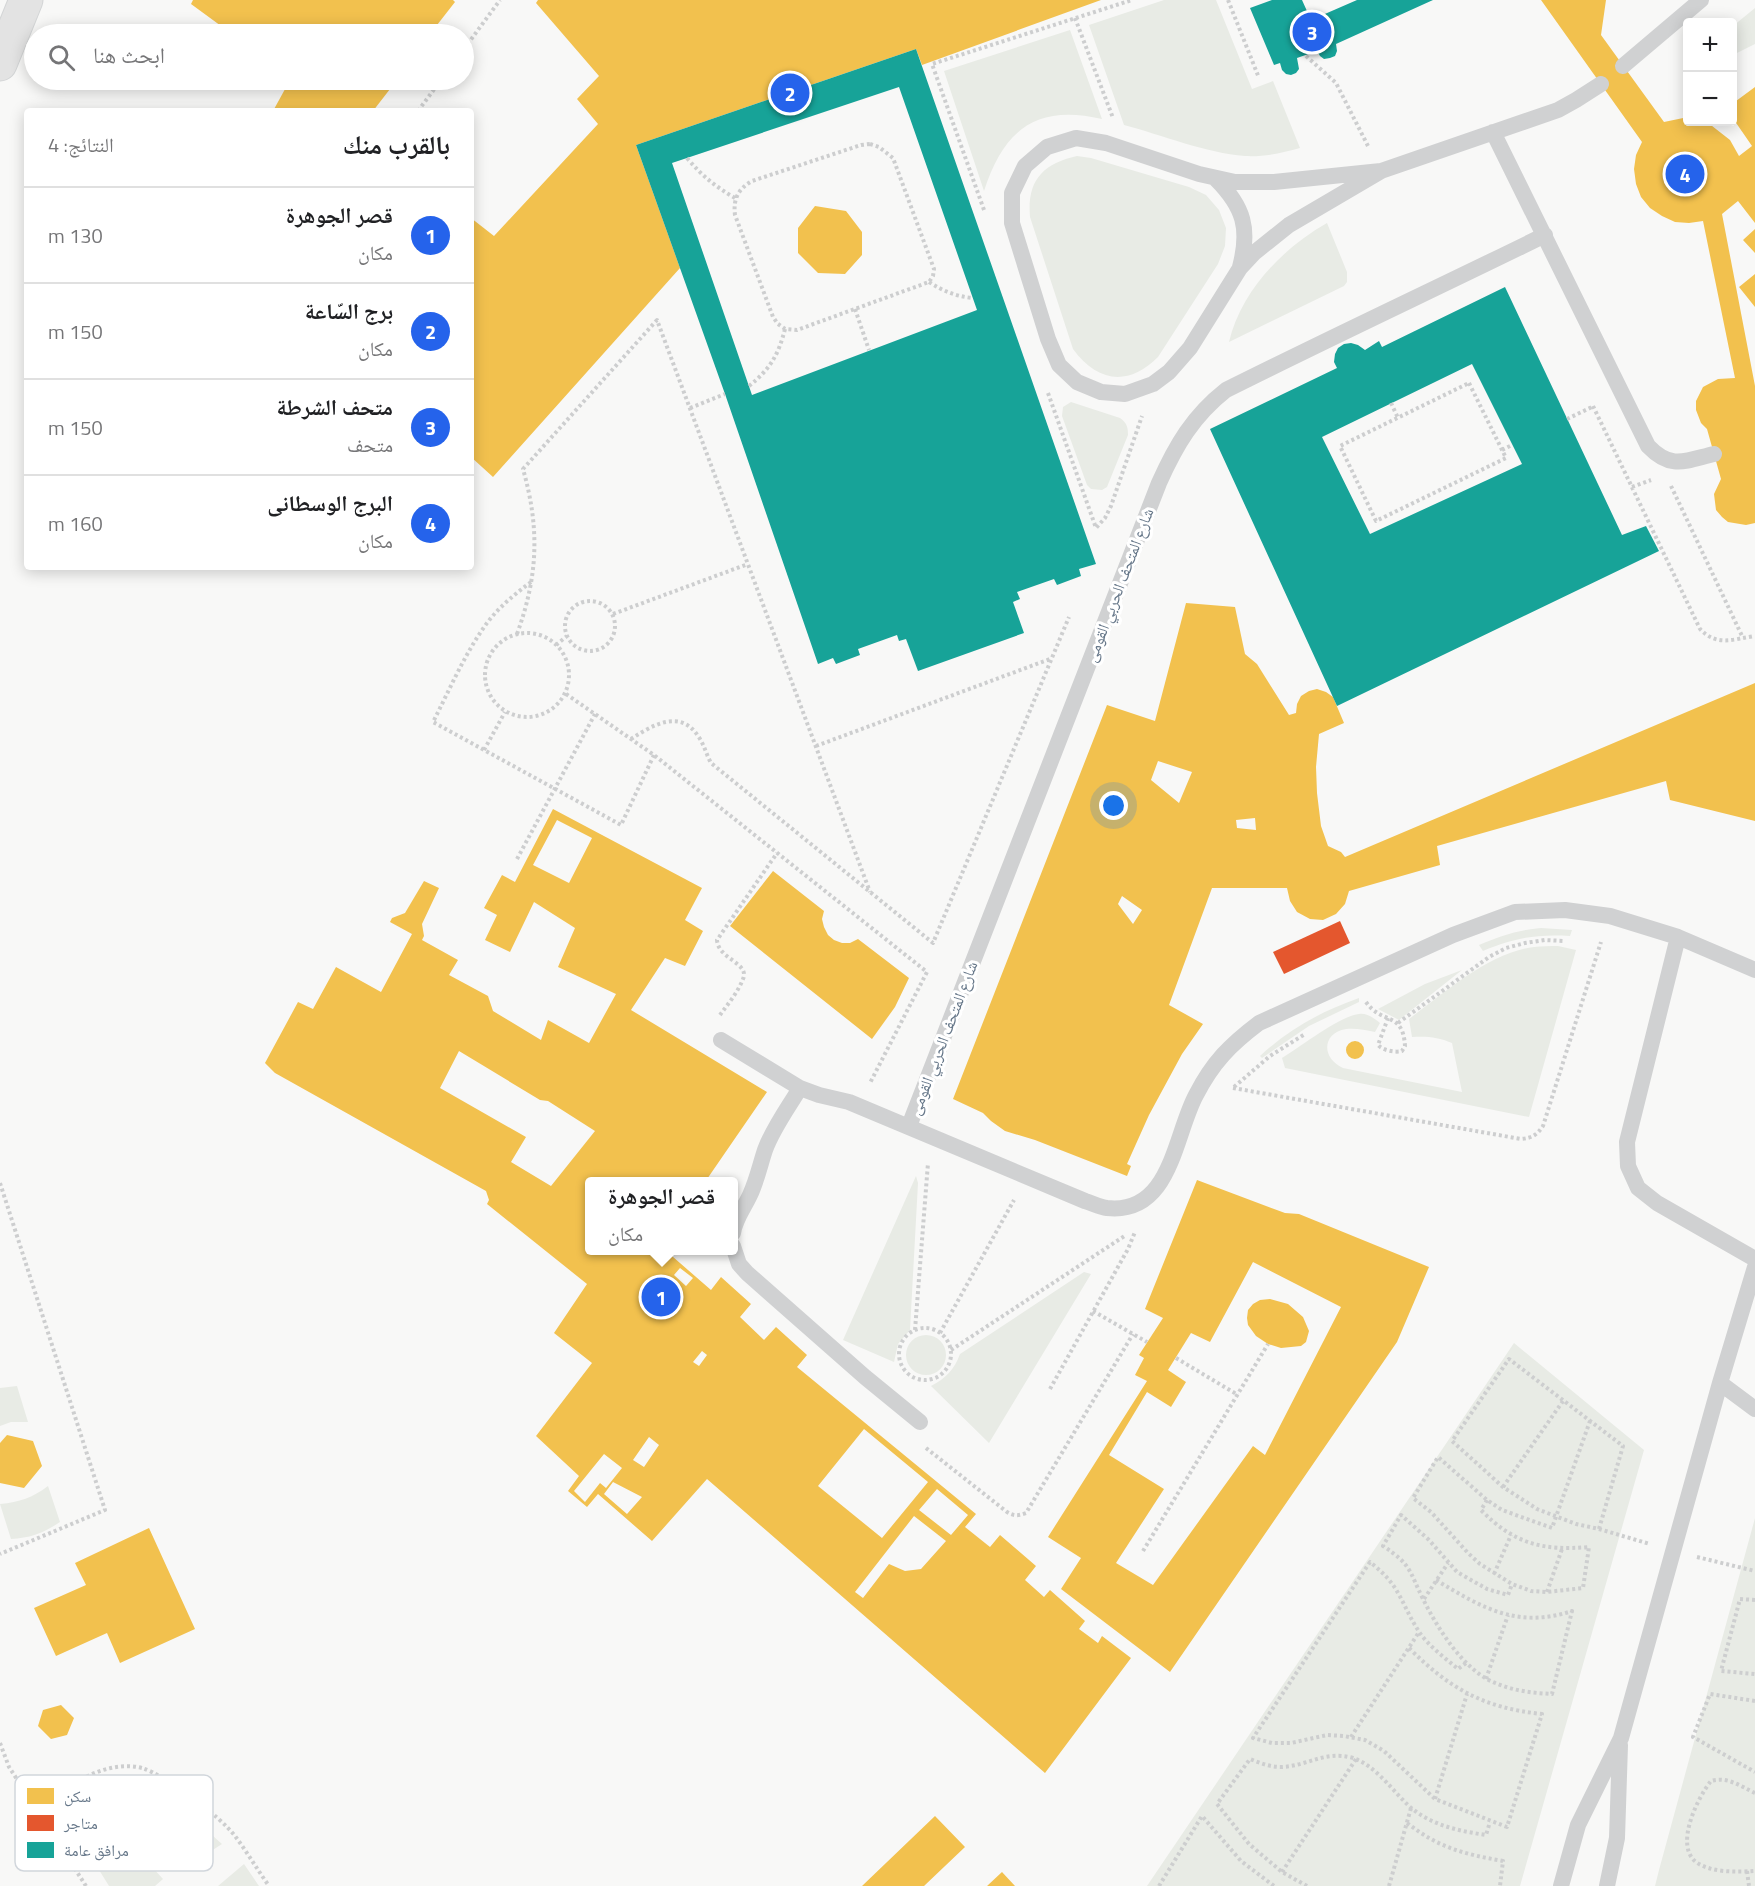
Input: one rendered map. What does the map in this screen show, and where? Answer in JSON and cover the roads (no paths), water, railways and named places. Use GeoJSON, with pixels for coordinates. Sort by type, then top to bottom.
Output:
{"type":"FeatureCollection","features":[{"type":"Feature","properties":{"kind":"main road"},"geometry":{"type":"LineString","coordinates":[[0,64],[26,0]]}},
{"type":"Feature","properties":{"kind":"lane"},"geometry":{"type":"LineString","coordinates":[[1623,66],[1701,0]]}},
{"type":"Feature","properties":{"kind":"lane"},"geometry":{"type":"LineString","coordinates":[[1381,171],[1274,182],[1235,182],[1106,143],[1076,138],[1047,147],[1025,166],[1012,193],[1012,222],[1048,339],[1059,365],[1077,382],[1101,392],[1125,394],[1153,384],[1169,372],[1190,348],[1240,268],[1262,246],[1290,225],[1381,171],[1558,110],[1601,84]]}},
{"type":"Feature","properties":{"kind":"lane"},"geometry":{"type":"LineString","coordinates":[[1492,132],[1648,446],[1657,456],[1669,462],[1682,462],[1714,454]]}},
{"type":"Feature","properties":{"kind":"lane"},"geometry":{"type":"LineString","coordinates":[[1216,178],[1230,193],[1240,210],[1245,229],[1245,249],[1240,268]]}},
{"type":"Feature","properties":{"kind":"lane","name":"شارع المتحف الحربي القومى"},"geometry":{"type":"LineString","coordinates":[[909,1126],[1159,483],[1172,453],[1190,426],[1212,402],[1227,390],[1356,325],[1398,307],[1545,235]]}},
{"type":"Feature","properties":{"kind":"lane","name":"شارع المتحف الحربي القومى"},"geometry":{"type":"LineString","coordinates":[[721,1040],[800,1088],[819,1095],[839,1098],[1106,1208],[1128,1206],[1148,1197],[1161,1183],[1194,1097],[1210,1069],[1232,1043],[1259,1023],[1453,935],[1515,912],[1565,910],[1610,916],[1678,937],[1755,970]]}},
{"type":"Feature","properties":{"kind":"lane"},"geometry":{"type":"LineString","coordinates":[[1678,937],[1627,1142],[1628,1166],[1638,1188],[1657,1203],[1755,1259]]}},
{"type":"Feature","properties":{"kind":"lane"},"geometry":{"type":"LineString","coordinates":[[738,1216],[750,1195],[774,1131],[800,1088]]}},
{"type":"Feature","properties":{"kind":"lane"},"geometry":{"type":"LineString","coordinates":[[736,1255],[747,1273],[920,1422]]}},
{"type":"Feature","properties":{"kind":"lane"},"geometry":{"type":"LineString","coordinates":[[1561,1886],[1578,1825],[1621,1738],[1720,1383],[1755,1267]]}},
{"type":"Feature","properties":{"kind":"lane"},"geometry":{"type":"LineString","coordinates":[[1720,1383],[1755,1409]]}},
{"type":"Feature","properties":{"kind":"lane"},"geometry":{"type":"LineString","coordinates":[[1607,1886],[1617,1838],[1621,1738]]}},
{"type":"Feature","properties":{"kind":"place","name":"متحف الشرطة"},"geometry":{"type":"Point","coordinates":[1312,32]}},
{"type":"Feature","properties":{"kind":"place","name":"برج السّاعة"},"geometry":{"type":"Point","coordinates":[790,93]}},
{"type":"Feature","properties":{"kind":"place","name":"البرج الوسطانى"},"geometry":{"type":"Point","coordinates":[1685,174]}},
{"type":"Feature","properties":{"kind":"place","name":"قصر الجوهرة"},"geometry":{"type":"Point","coordinates":[661,1297]}}]}
